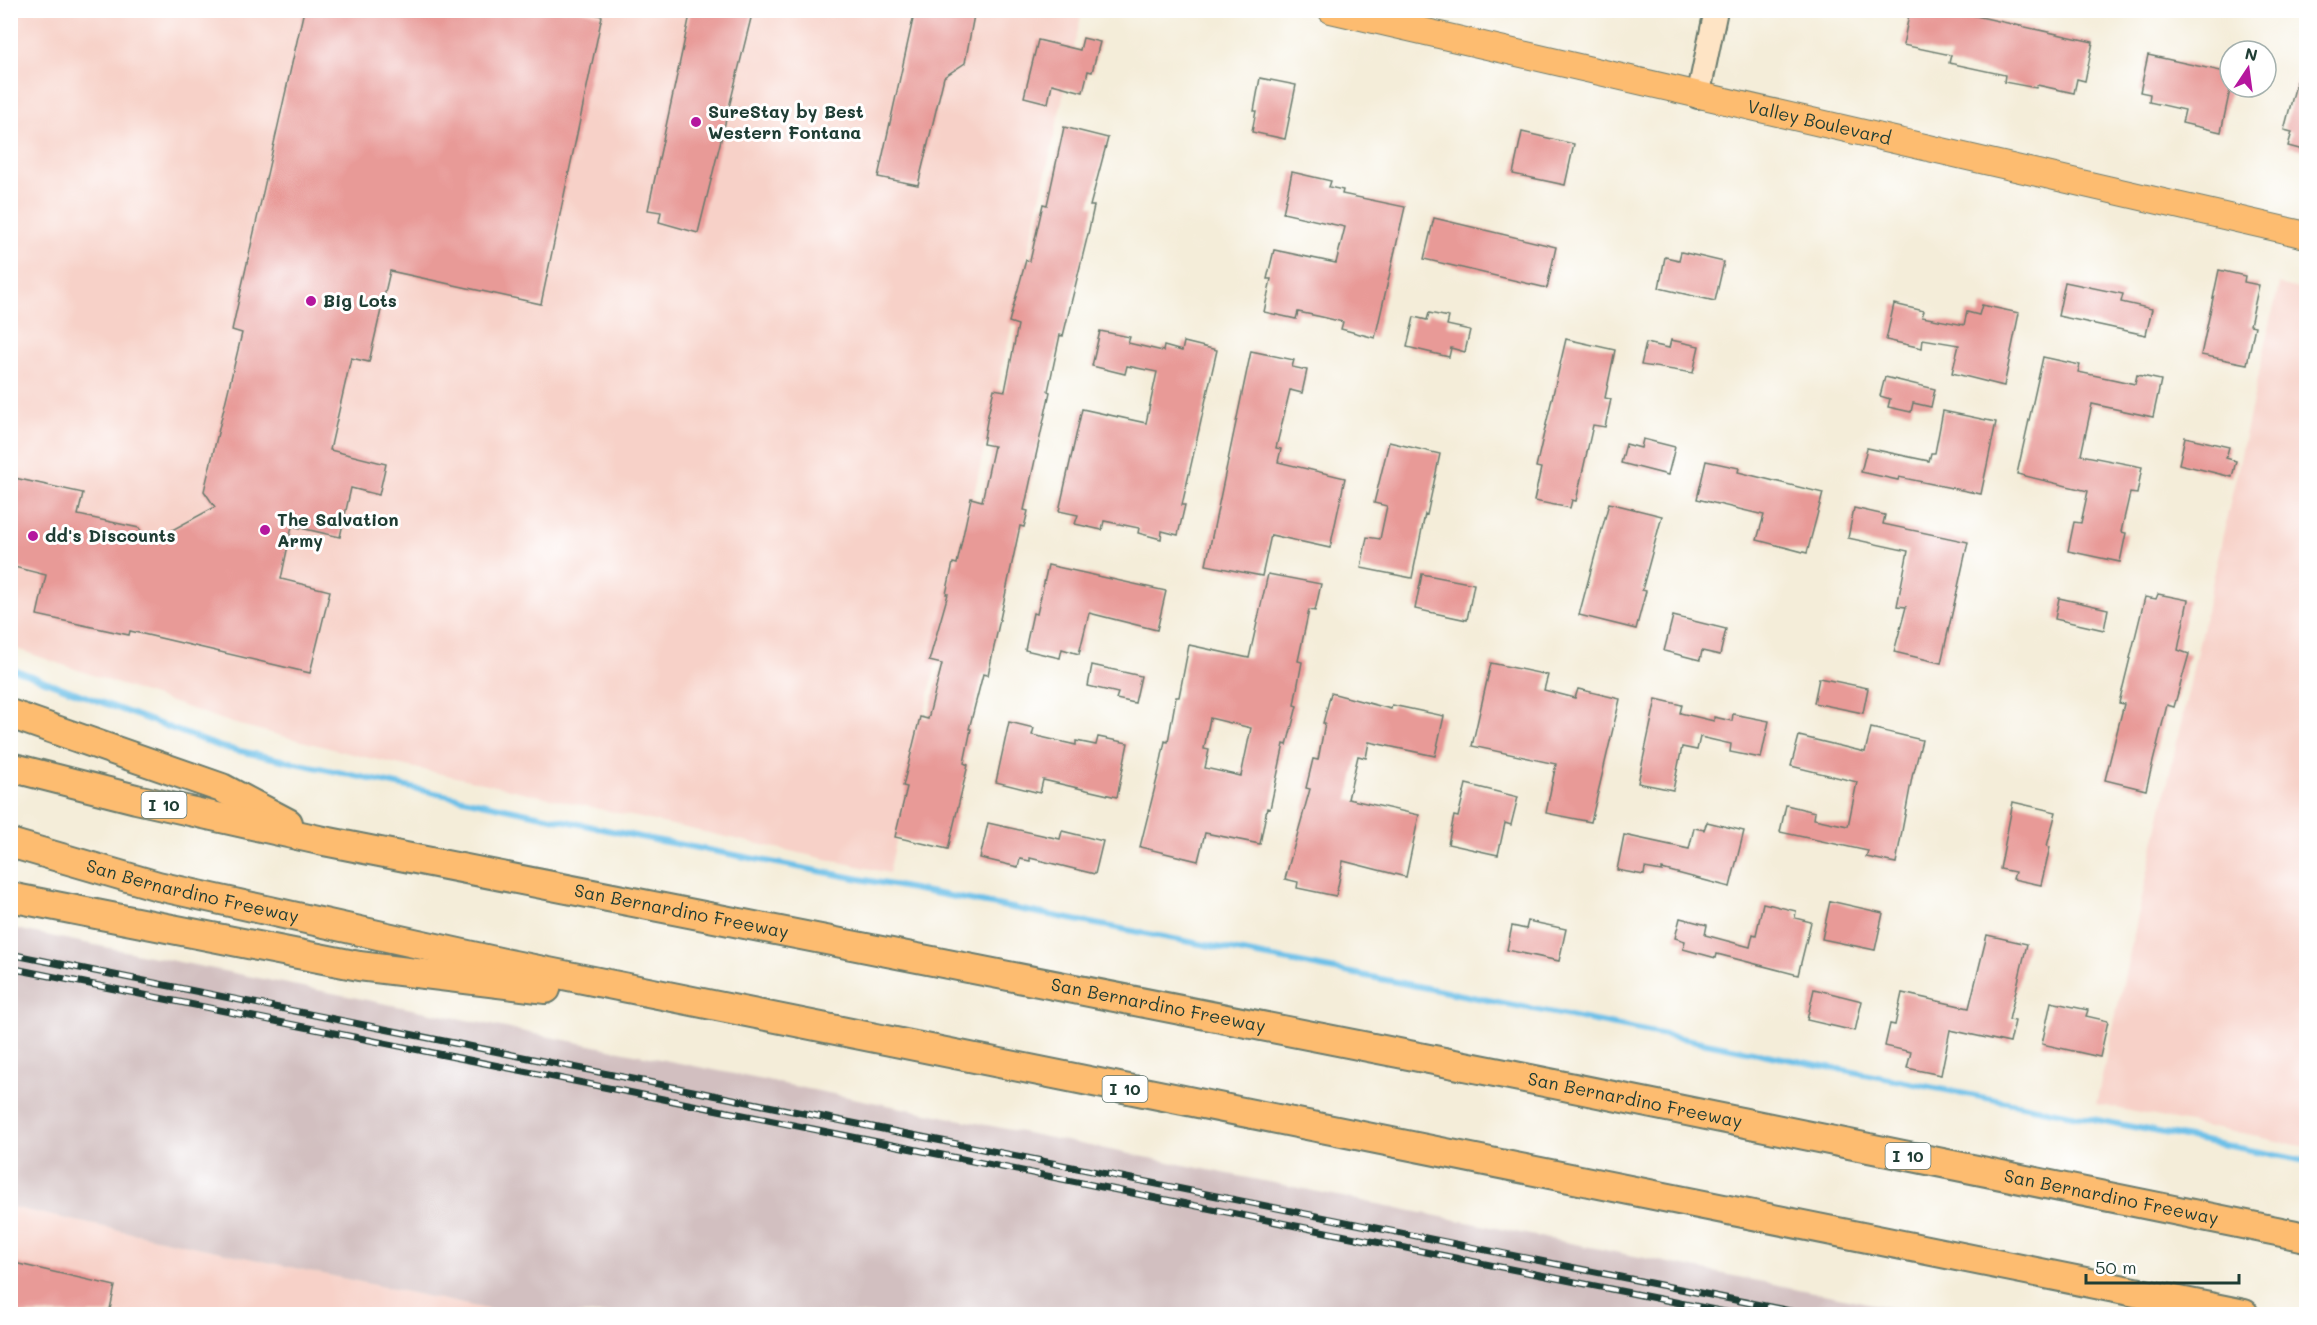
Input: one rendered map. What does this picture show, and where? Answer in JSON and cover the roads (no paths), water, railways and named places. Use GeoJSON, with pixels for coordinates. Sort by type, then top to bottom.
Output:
{"type":"FeatureCollection","features":[{"type":"Feature","properties":{"kind":"highway"},"geometry":{"type":"LineString","coordinates":[[10,714],[222,788],[319,840]]}},
{"type":"Feature","properties":{"kind":"highway","name":"San Bernardino Freeway"},"geometry":{"type":"LineString","coordinates":[[10,767],[136,799],[319,840],[1498,1072],[2307,1237]]}},
{"type":"Feature","properties":{"kind":"highway","name":"San Bernardino Freeway"},"geometry":{"type":"LineString","coordinates":[[10,843],[158,886],[504,963],[2244,1314]]}},
{"type":"Feature","properties":{"kind":"highway"},"geometry":{"type":"LineString","coordinates":[[10,897],[359,966],[765,1016]]}},
{"type":"Feature","properties":{"kind":"main road","name":"Valley Boulevard"},"geometry":{"type":"LineString","coordinates":[[1331,10],[1698,97],[2307,236]]}},
{"type":"Feature","properties":{"kind":"street"},"geometry":{"type":"LineString","coordinates":[[1698,97],[1716,10]]}},
{"type":"Feature","properties":{"kind":"waterway"},"geometry":{"type":"LineString","coordinates":[[10,668],[221,747],[640,837],[1300,963],[2306,1161]]}},
{"type":"Feature","properties":{"kind":"railway"},"geometry":{"type":"LineString","coordinates":[[10,954],[1805,1314]]}},
{"type":"Feature","properties":{"kind":"railway"},"geometry":{"type":"LineString","coordinates":[[10,968],[1735,1314]]}},
{"type":"Feature","properties":{"kind":"place","name":"SureStay by Best Western Fontana"},"geometry":{"type":"Point","coordinates":[696,122]}},
{"type":"Feature","properties":{"kind":"place","name":"Big Lots"},"geometry":{"type":"Point","coordinates":[311,301]}},
{"type":"Feature","properties":{"kind":"place","name":"The Salvation Army"},"geometry":{"type":"Point","coordinates":[265,530]}},
{"type":"Feature","properties":{"kind":"place","name":"dd's Discounts"},"geometry":{"type":"Point","coordinates":[33,536]}}]}
